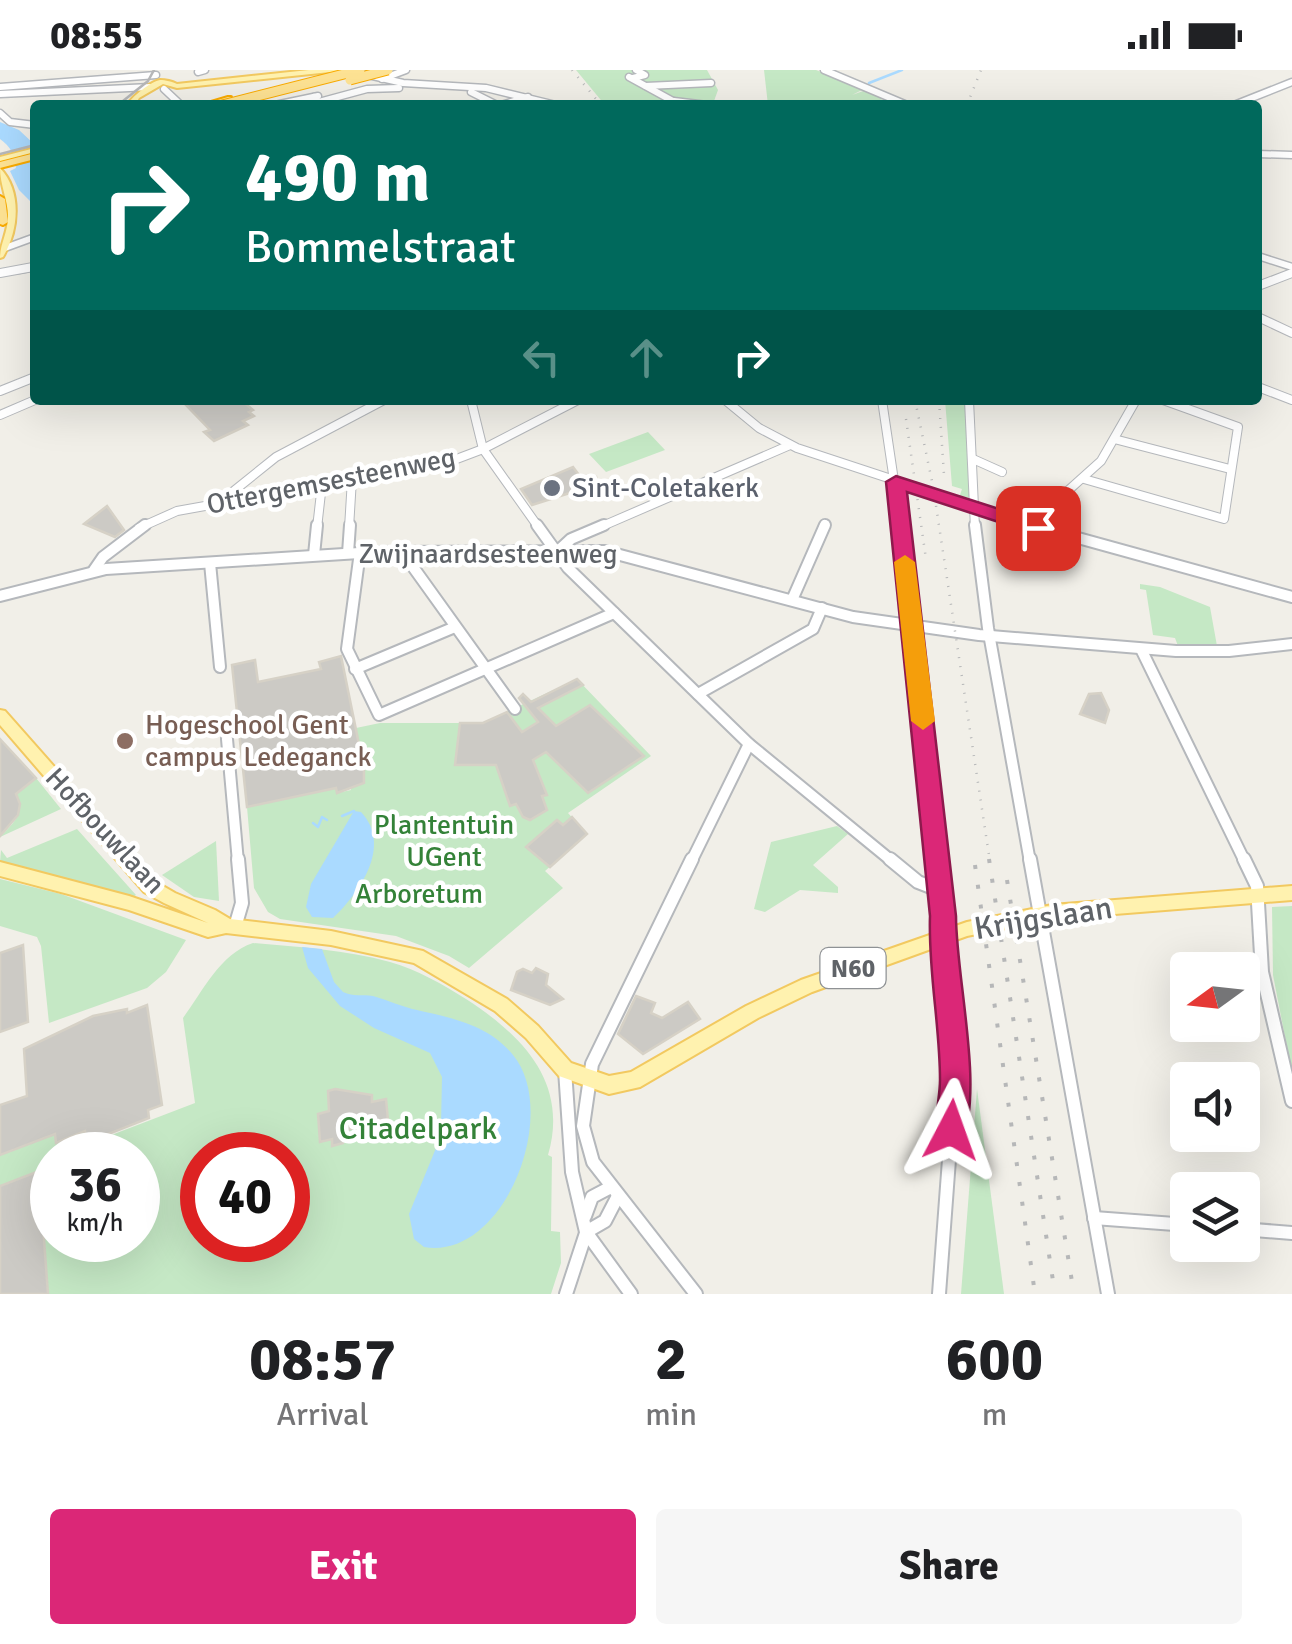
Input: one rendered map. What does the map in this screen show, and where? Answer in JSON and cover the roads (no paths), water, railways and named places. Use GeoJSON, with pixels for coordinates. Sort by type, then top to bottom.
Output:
{"type":"FeatureCollection","features":[{"type":"Feature","properties":{"kind":"highway"},"geometry":{"type":"LineString","coordinates":[[273,100],[388,70]]}},
{"type":"Feature","properties":{"kind":"highway"},"geometry":{"type":"LineString","coordinates":[[242,100],[353,71]]}},
{"type":"Feature","properties":{"kind":"highway"},"geometry":{"type":"LineString","coordinates":[[242,100],[353,71]]}},
{"type":"Feature","properties":{"kind":"highway"},"geometry":{"type":"LineString","coordinates":[[250,100],[376,78]]}},
{"type":"Feature","properties":{"kind":"highway"},"geometry":{"type":"LineString","coordinates":[[2,164],[30,156]]}},
{"type":"Feature","properties":{"kind":"highway"},"geometry":{"type":"LineString","coordinates":[[0,199],[2,222]]}},
{"type":"Feature","properties":{"kind":"main road"},"geometry":{"type":"LineString","coordinates":[[253,78],[314,70]]}},
{"type":"Feature","properties":{"kind":"main road"},"geometry":{"type":"LineString","coordinates":[[134,100],[158,82],[353,71]]}},
{"type":"Feature","properties":{"kind":"main road"},"geometry":{"type":"LineString","coordinates":[[2,164],[14,216],[2,248]]}},
{"type":"Feature","properties":{"kind":"main road"},"geometry":{"type":"LineString","coordinates":[[2,222],[2,248]]}},
{"type":"Feature","properties":{"kind":"main road","name":"Hofbouwlaan"},"geometry":{"type":"LineString","coordinates":[[0,715],[150,887],[164,898],[230,926]]}},
{"type":"Feature","properties":{"kind":"main road","name":"N60"},"geometry":{"type":"LineString","coordinates":[[0,869],[129,903],[208,930],[230,926],[361,942],[417,956],[501,1005],[532,1032],[565,1070],[589,1081]]}},
{"type":"Feature","properties":{"kind":"main road","name":"Krijgslaan"},"geometry":{"type":"LineString","coordinates":[[589,1081],[609,1085],[634,1081],[774,1001],[942,937],[1040,914],[1292,893]]}},
{"type":"Feature","properties":{"kind":"street"},"geometry":{"type":"LineString","coordinates":[[81,70],[81,79]]}},
{"type":"Feature","properties":{"kind":"street"},"geometry":{"type":"LineString","coordinates":[[240,70],[253,78]]}},
{"type":"Feature","properties":{"kind":"street"},"geometry":{"type":"LineString","coordinates":[[326,97],[406,70]]}},
{"type":"Feature","properties":{"kind":"street"},"geometry":{"type":"LineString","coordinates":[[824,70],[895,100]]}},
{"type":"Feature","properties":{"kind":"street"},"geometry":{"type":"LineString","coordinates":[[353,71],[376,78],[474,87],[538,100]]}},
{"type":"Feature","properties":{"kind":"street"},"geometry":{"type":"LineString","coordinates":[[633,75],[671,100]]}},
{"type":"Feature","properties":{"kind":"street"},"geometry":{"type":"LineString","coordinates":[[0,87],[81,79],[158,82],[176,100]]}},
{"type":"Feature","properties":{"kind":"street"},"geometry":{"type":"LineString","coordinates":[[0,94],[158,82]]}},
{"type":"Feature","properties":{"kind":"street"},"geometry":{"type":"LineString","coordinates":[[1247,100],[1292,82]]}},
{"type":"Feature","properties":{"kind":"street"},"geometry":{"type":"LineString","coordinates":[[646,86],[711,83]]}},
{"type":"Feature","properties":{"kind":"street"},"geometry":{"type":"LineString","coordinates":[[309,100],[374,88],[441,89],[478,94],[488,100]]}},
{"type":"Feature","properties":{"kind":"street"},"geometry":{"type":"LineString","coordinates":[[507,100],[518,94]]}},
{"type":"Feature","properties":{"kind":"street"},"geometry":{"type":"LineString","coordinates":[[516,100],[528,97]]}},
{"type":"Feature","properties":{"kind":"street"},"geometry":{"type":"LineString","coordinates":[[0,113],[7,121],[30,124]]}},
{"type":"Feature","properties":{"kind":"street"},"geometry":{"type":"LineString","coordinates":[[1262,154],[1292,155]]}},
{"type":"Feature","properties":{"kind":"street"},"geometry":{"type":"LineString","coordinates":[[2,248],[30,239]]}},
{"type":"Feature","properties":{"kind":"street"},"geometry":{"type":"LineString","coordinates":[[1262,258],[1292,270]]}},
{"type":"Feature","properties":{"kind":"street"},"geometry":{"type":"LineString","coordinates":[[0,273],[30,268]]}},
{"type":"Feature","properties":{"kind":"street"},"geometry":{"type":"LineString","coordinates":[[1262,284],[1292,270]]}},
{"type":"Feature","properties":{"kind":"street"},"geometry":{"type":"LineString","coordinates":[[1262,319],[1292,333]]}},
{"type":"Feature","properties":{"kind":"street"},"geometry":{"type":"LineString","coordinates":[[0,391],[30,379]]}},
{"type":"Feature","properties":{"kind":"street"},"geometry":{"type":"LineString","coordinates":[[1262,389],[1292,400]]}},
{"type":"Feature","properties":{"kind":"street"},"geometry":{"type":"LineString","coordinates":[[0,414],[30,402]]}},
{"type":"Feature","properties":{"kind":"street"},"geometry":{"type":"LineString","coordinates":[[220,502],[236,485],[282,455],[375,405]]}},
{"type":"Feature","properties":{"kind":"street"},"geometry":{"type":"LineString","coordinates":[[472,405],[483,449],[568,568],[749,744],[918,882],[940,891]]}},
{"type":"Feature","properties":{"kind":"street","name":"Ottergemsesteenweg"},"geometry":{"type":"LineString","coordinates":[[94,570],[102,557],[143,524],[220,502],[446,462],[483,449],[568,405]]}},
{"type":"Feature","properties":{"kind":"street"},"geometry":{"type":"LineString","coordinates":[[730,405],[754,429],[790,445],[976,510],[1292,597]]}},
{"type":"Feature","properties":{"kind":"street"},"geometry":{"type":"LineString","coordinates":[[736,412],[741,405]]}},
{"type":"Feature","properties":{"kind":"street"},"geometry":{"type":"LineString","coordinates":[[883,405],[896,482],[940,891],[955,1079],[939,1294]]}},
{"type":"Feature","properties":{"kind":"street"},"geometry":{"type":"LineString","coordinates":[[969,405],[974,520],[991,636],[1108,1294]]}},
{"type":"Feature","properties":{"kind":"street"},"geometry":{"type":"LineString","coordinates":[[1038,528],[1046,507],[1084,479],[1118,440],[1134,405]]}},
{"type":"Feature","properties":{"kind":"street"},"geometry":{"type":"LineString","coordinates":[[1084,479],[1224,518],[1238,427],[1177,405]]}},
{"type":"Feature","properties":{"kind":"street"},"geometry":{"type":"LineString","coordinates":[[1118,440],[1230,469]]}},
{"type":"Feature","properties":{"kind":"street"},"geometry":{"type":"LineString","coordinates":[[558,552],[570,540],[790,445]]}},
{"type":"Feature","properties":{"kind":"street"},"geometry":{"type":"LineString","coordinates":[[973,460],[1002,472]]}},
{"type":"Feature","properties":{"kind":"street"},"geometry":{"type":"LineString","coordinates":[[352,479],[354,553],[346,648],[379,715],[614,613]]}},
{"type":"Feature","properties":{"kind":"street"},"geometry":{"type":"LineString","coordinates":[[314,555],[322,484]]}},
{"type":"Feature","properties":{"kind":"street"},"geometry":{"type":"LineString","coordinates":[[792,600],[825,524]]}},
{"type":"Feature","properties":{"kind":"street"},"geometry":{"type":"LineString","coordinates":[[404,552],[515,709]]}},
{"type":"Feature","properties":{"kind":"street","name":"Zwijnaardsesteenweg"},"geometry":{"type":"LineString","coordinates":[[0,596],[94,570],[314,555],[632,554],[822,608],[910,625],[1140,650],[1229,652],[1292,644]]}},
{"type":"Feature","properties":{"kind":"street"},"geometry":{"type":"LineString","coordinates":[[210,563],[220,667]]}},
{"type":"Feature","properties":{"kind":"street"},"geometry":{"type":"LineString","coordinates":[[698,694],[812,629],[822,608]]}},
{"type":"Feature","properties":{"kind":"street"},"geometry":{"type":"LineString","coordinates":[[356,669],[455,627]]}},
{"type":"Feature","properties":{"kind":"street"},"geometry":{"type":"LineString","coordinates":[[1140,650],[1258,895],[1262,972],[1292,1101]]}},
{"type":"Feature","properties":{"kind":"street"},"geometry":{"type":"LineString","coordinates":[[227,739],[242,903],[230,926]]}},
{"type":"Feature","properties":{"kind":"street"},"geometry":{"type":"LineString","coordinates":[[696,1294],[592,1162],[583,1140],[582,1114],[592,1064],[749,744]]}},
{"type":"Feature","properties":{"kind":"street"},"geometry":{"type":"LineString","coordinates":[[565,1070],[572,1172],[586,1232],[631,1294]]}},
{"type":"Feature","properties":{"kind":"street"},"geometry":{"type":"LineString","coordinates":[[586,1232],[605,1221],[615,1191]]}},
{"type":"Feature","properties":{"kind":"street"},"geometry":{"type":"LineString","coordinates":[[566,1294],[586,1232],[585,1206],[592,1197],[615,1191]]}},
{"type":"Feature","properties":{"kind":"street"},"geometry":{"type":"LineString","coordinates":[[1094,1218],[1170,1224]]}},
{"type":"Feature","properties":{"kind":"street"},"geometry":{"type":"LineString","coordinates":[[1260,1230],[1292,1233]]}},
{"type":"Feature","properties":{"kind":"water"},"geometry":{"type":"Polygon","coordinates":[[[0,122],[19,130],[30,140],[30,201],[19,190],[10,171],[16,168],[15,159],[0,139],[0,122]]]}},
{"type":"Feature","properties":{"kind":"water"},"geometry":{"type":"Polygon","coordinates":[[[354,811],[361,812],[374,839],[369,868],[353,896],[333,918],[312,917],[306,907],[311,884],[354,811]]]}},
{"type":"Feature","properties":{"kind":"water"},"geometry":{"type":"Polygon","coordinates":[[[302,947],[322,949],[334,982],[343,992],[373,996],[469,1024],[493,1036],[513,1055],[526,1080],[531,1111],[527,1145],[500,1208],[478,1231],[453,1245],[424,1247],[414,1239],[409,1214],[436,1148],[441,1125],[442,1077],[430,1053],[374,1028],[340,1006],[308,968],[302,947]]]}},
{"type":"Feature","properties":{"kind":"waterway"},"geometry":{"type":"LineString","coordinates":[[869,83],[902,70]]}},
{"type":"Feature","properties":{"kind":"waterway"},"geometry":{"type":"LineString","coordinates":[[342,816],[354,811]]}},
{"type":"Feature","properties":{"kind":"waterway"},"geometry":{"type":"LineString","coordinates":[[313,823],[318,827],[322,817],[327,820]]}},
{"type":"Feature","properties":{"kind":"tram line"},"geometry":{"type":"LineString","coordinates":[[124,100],[148,81],[154,70]]}},
{"type":"Feature","properties":{"kind":"tram line"},"geometry":{"type":"LineString","coordinates":[[0,154],[30,146]]}},
{"type":"Feature","properties":{"kind":"railway"},"geometry":{"type":"LineString","coordinates":[[572,70],[597,100]]}},
{"type":"Feature","properties":{"kind":"railway"},"geometry":{"type":"LineString","coordinates":[[969,100],[981,70]]}},
{"type":"Feature","properties":{"kind":"railway"},"geometry":{"type":"LineString","coordinates":[[916,405],[933,486],[990,862]]}},
{"type":"Feature","properties":{"kind":"railway"},"geometry":{"type":"LineString","coordinates":[[939,405],[944,475]]}},
{"type":"Feature","properties":{"kind":"railway"},"geometry":{"type":"LineString","coordinates":[[906,419],[926,559]]}},
{"type":"Feature","properties":{"kind":"railway"},"geometry":{"type":"LineString","coordinates":[[989,859],[1055,1294]]}},
{"type":"Feature","properties":{"kind":"railway"},"geometry":{"type":"LineString","coordinates":[[975,865],[1035,1294]]}},
{"type":"Feature","properties":{"kind":"railway"},"geometry":{"type":"LineString","coordinates":[[1007,880],[1074,1294]]}},
{"type":"Feature","properties":{"kind":"place","name":"Sint-Coletakerk"},"geometry":{"type":"Point","coordinates":[552,488]}},
{"type":"Feature","properties":{"kind":"place","name":"Hogeschool Gent campus Ledeganck"},"geometry":{"type":"Point","coordinates":[125,741]}},
{"type":"Feature","properties":{"kind":"park label","name":"Plantentuin UGent"},"geometry":{"type":"Point","coordinates":[444,841]}},
{"type":"Feature","properties":{"kind":"park label","name":"Arboretum"},"geometry":{"type":"Point","coordinates":[419,894]}},
{"type":"Feature","properties":{"kind":"park label","name":"Citadelpark"},"geometry":{"type":"Point","coordinates":[418,1128]}}]}
